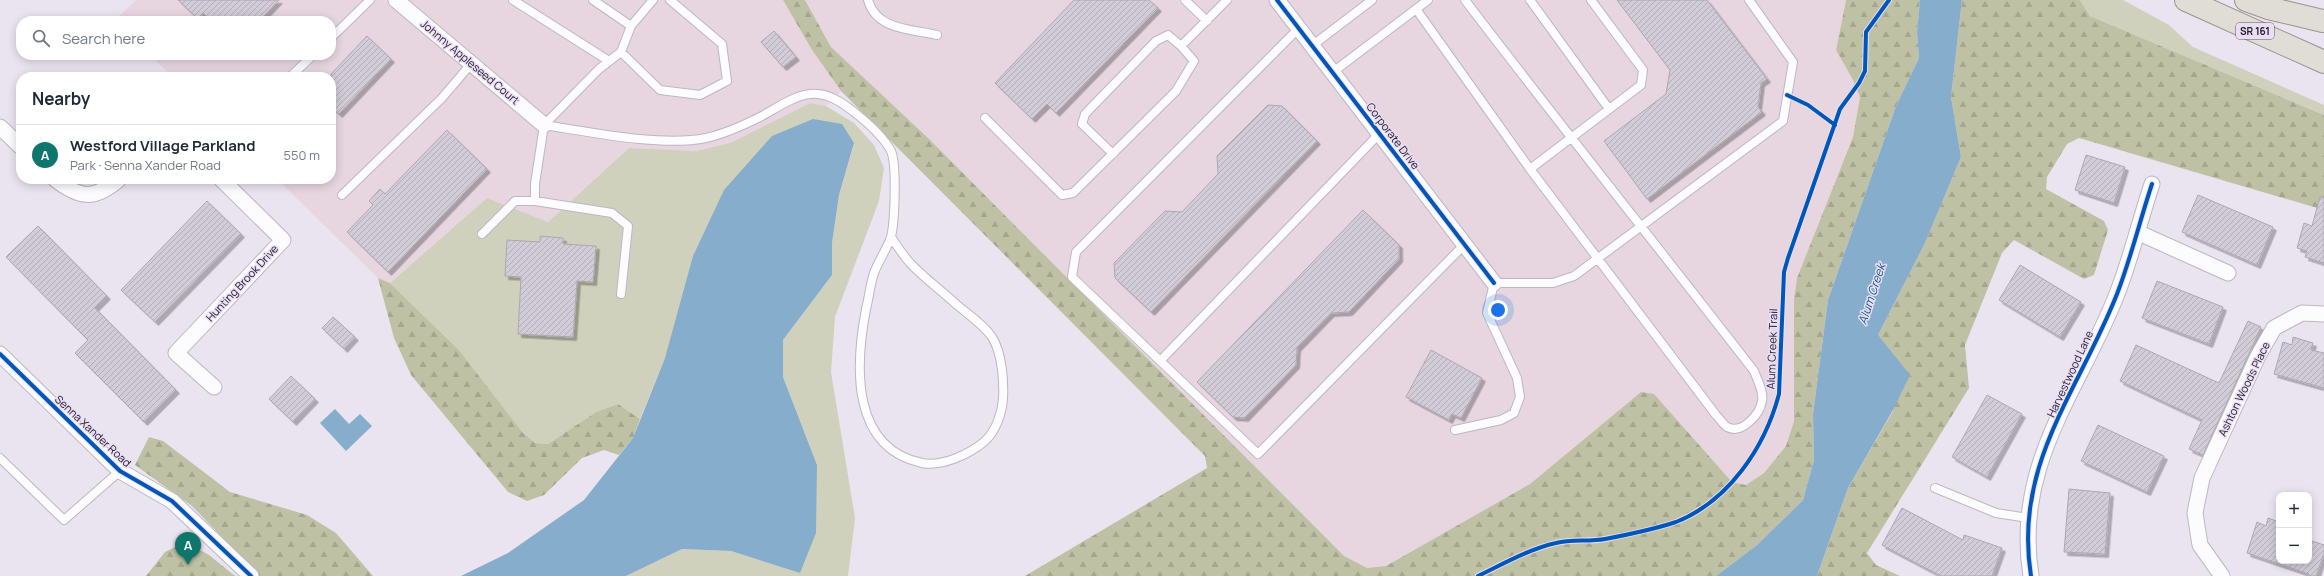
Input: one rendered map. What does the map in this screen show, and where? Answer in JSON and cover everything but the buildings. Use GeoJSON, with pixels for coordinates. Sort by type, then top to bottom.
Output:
{"type":"FeatureCollection","features":[{"type":"Feature","properties":{"kind":"main road","name":"SR 161"},"geometry":{"type":"LineString","coordinates":[[2186,0],[2324,62]]}},
{"type":"Feature","properties":{"kind":"main road"},"geometry":{"type":"LineString","coordinates":[[2246,0],[2268,8],[2323,22]]}},
{"type":"Feature","properties":{"kind":"main road"},"geometry":{"type":"LineString","coordinates":[[2274,0],[2323,22]]}},
{"type":"Feature","properties":{"kind":"street","name":"Johnny Appleseed Court"},"geometry":{"type":"LineString","coordinates":[[396,0],[544,125]]}},
{"type":"Feature","properties":{"kind":"street","name":"Corporate Drive"},"geometry":{"type":"LineString","coordinates":[[1277,0],[1494,283]]}},
{"type":"Feature","properties":{"kind":"street"},"geometry":{"type":"LineString","coordinates":[[0,127],[16,142]]}},
{"type":"Feature","properties":{"kind":"street"},"geometry":{"type":"LineString","coordinates":[[63,184],[80,194],[92,195],[107,189],[113,184]]}},
{"type":"Feature","properties":{"kind":"street","name":"Hunting Brook Drive"},"geometry":{"type":"LineString","coordinates":[[214,387],[176,353],[282,240],[226,184]]}},
{"type":"Feature","properties":{"kind":"street","name":"Harvestwood Lane"},"geometry":{"type":"LineString","coordinates":[[2031,576],[2028,518],[2039,465],[2050,437],[2117,294],[2152,184]]}},
{"type":"Feature","properties":{"kind":"street"},"geometry":{"type":"LineString","coordinates":[[2137,232],[2228,273]]}},
{"type":"Feature","properties":{"kind":"street","name":"Ashton Woods Place"},"geometry":{"type":"LineString","coordinates":[[2222,576],[2200,545],[2195,513],[2202,478],[2258,356],[2274,328],[2302,313],[2324,314]]}},
{"type":"Feature","properties":{"kind":"street","name":"Senna Xander Road"},"geometry":{"type":"LineString","coordinates":[[0,354],[120,471],[172,501],[250,576]]}},
{"type":"Feature","properties":{"kind":"lane"},"geometry":{"type":"LineString","coordinates":[[336,33],[370,0]]}},
{"type":"Feature","properties":{"kind":"lane"},"geometry":{"type":"LineString","coordinates":[[513,0],[609,61]]}},
{"type":"Feature","properties":{"kind":"lane"},"geometry":{"type":"LineString","coordinates":[[593,0],[631,26]]}},
{"type":"Feature","properties":{"kind":"lane"},"geometry":{"type":"LineString","coordinates":[[535,201],[535,184],[544,125],[609,61],[621,52],[631,26],[654,0]]}},
{"type":"Feature","properties":{"kind":"lane"},"geometry":{"type":"LineString","coordinates":[[621,52],[660,90],[700,95],[727,81],[722,44],[670,0]]}},
{"type":"Feature","properties":{"kind":"lane"},"geometry":{"type":"LineString","coordinates":[[868,0],[870,9],[884,24],[937,35]]}},
{"type":"Feature","properties":{"kind":"lane"},"geometry":{"type":"LineString","coordinates":[[1185,0],[1207,21]]}},
{"type":"Feature","properties":{"kind":"lane"},"geometry":{"type":"LineString","coordinates":[[1182,46],[1227,0]]}},
{"type":"Feature","properties":{"kind":"lane"},"geometry":{"type":"LineString","coordinates":[[1333,72],[1428,0]]}},
{"type":"Feature","properties":{"kind":"lane"},"geometry":{"type":"LineString","coordinates":[[1416,9],[1530,169],[1716,415],[1726,426],[1736,429],[1746,425],[1760,409],[1763,399],[1754,371],[1642,225],[1571,138],[1465,0]]}},
{"type":"Feature","properties":{"kind":"lane"},"geometry":{"type":"LineString","coordinates":[[1530,0],[1609,109]]}},
{"type":"Feature","properties":{"kind":"lane"},"geometry":{"type":"LineString","coordinates":[[1530,169],[1641,85],[1643,70],[1591,0]]}},
{"type":"Feature","properties":{"kind":"lane"},"geometry":{"type":"LineString","coordinates":[[1455,430],[1501,420],[1514,413],[1520,397],[1517,378],[1487,313],[1494,283],[1553,283],[1574,276],[1783,121],[1793,62],[1749,0]]}},
{"type":"Feature","properties":{"kind":"lane"},"geometry":{"type":"LineString","coordinates":[[1312,45],[1366,2]]}},
{"type":"Feature","properties":{"kind":"lane"},"geometry":{"type":"LineString","coordinates":[[1299,28],[1076,252],[1072,277],[1258,454],[1464,245]]}},
{"type":"Feature","properties":{"kind":"lane"},"geometry":{"type":"LineString","coordinates":[[985,118],[1062,195],[1073,193],[1113,154],[1176,91],[1194,61],[1182,46],[1168,35],[1156,41],[1085,114],[1082,124],[1113,154]]}},
{"type":"Feature","properties":{"kind":"lane"},"geometry":{"type":"LineString","coordinates":[[295,72],[308,60]]}},
{"type":"Feature","properties":{"kind":"lane"},"geometry":{"type":"LineString","coordinates":[[342,195],[442,98],[472,64]]}},
{"type":"Feature","properties":{"kind":"lane"},"geometry":{"type":"LineString","coordinates":[[544,125],[600,134],[672,141],[707,138],[757,118],[805,95],[819,94],[834,99],[852,110],[870,125],[890,151],[894,167],[891,237],[874,274],[864,320],[859,355],[861,396],[867,417],[878,436],[891,451],[906,459],[926,464],[946,461],[967,453],[987,440],[1002,413],[1003,391],[1000,363],[993,339],[981,325],[910,263],[891,237]]}},
{"type":"Feature","properties":{"kind":"lane"},"geometry":{"type":"LineString","coordinates":[[1160,361],[1380,133]]}},
{"type":"Feature","properties":{"kind":"lane"},"geometry":{"type":"LineString","coordinates":[[482,234],[515,202],[535,201],[612,213],[628,226],[621,294]]}},
{"type":"Feature","properties":{"kind":"lane"},"geometry":{"type":"LineString","coordinates":[[0,458],[64,520],[120,471]]}},
{"type":"Feature","properties":{"kind":"lane"},"geometry":{"type":"LineString","coordinates":[[1934,488],[1996,513],[2028,518]]}},
{"type":"Feature","properties":{"kind":"shaded area"},"geometry":{"type":"Polygon","coordinates":[[[136,0],[783,0],[812,50],[841,91],[826,106],[810,103],[730,143],[696,151],[629,148],[548,222],[487,198],[390,283],[378,278],[282,184],[336,184],[336,72],[168,72],[155,60],[336,60],[336,16],[119,16],[136,0]]]}},
{"type":"Feature","properties":{"kind":"shaded area"},"geometry":{"type":"Polygon","coordinates":[[[805,0],[1846,0],[1836,50],[1853,80],[1860,97],[1853,137],[1797,278],[1794,299],[1794,421],[1786,446],[1764,473],[1746,485],[1732,482],[1654,394],[1641,392],[1530,484],[1386,566],[1367,568],[1344,557],[831,47],[805,0]]]}},
{"type":"Feature","properties":{"kind":"green space"},"geometry":{"type":"Polygon","coordinates":[[[783,0],[805,0],[831,47],[929,139],[1344,556],[1367,568],[1386,566],[1530,484],[1641,392],[1654,394],[1732,482],[1746,485],[1764,473],[1786,446],[1794,421],[1794,299],[1797,278],[1853,137],[1860,97],[1853,80],[1836,50],[1846,0],[1920,0],[1917,32],[1919,58],[1896,106],[1828,300],[1813,414],[1814,460],[1803,500],[1757,545],[1716,576],[1025,576],[1207,468],[1205,456],[841,91],[812,50],[783,0]]]}},
{"type":"Feature","properties":{"kind":"green space"},"geometry":{"type":"Polygon","coordinates":[[[1962,0],[2080,0],[2090,16],[2324,115],[2324,210],[2079,138],[2067,144],[2047,177],[2046,189],[2104,221],[2108,230],[2094,275],[2084,279],[2014,240],[2002,253],[1965,345],[1969,388],[1867,553],[1876,565],[1900,576],[1817,576],[1848,488],[1893,411],[1878,335],[1925,243],[1961,157],[1951,97],[1962,0]]]}},
{"type":"Feature","properties":{"kind":"green space"},"geometry":{"type":"Polygon","coordinates":[[[2080,0],[2123,0],[2169,25],[2193,47],[2324,105],[2324,115],[2090,16],[2080,0]]]}},
{"type":"Feature","properties":{"kind":"green space"},"geometry":{"type":"Polygon","coordinates":[[[810,103],[826,106],[854,123],[874,145],[884,168],[879,201],[835,317],[831,372],[855,518],[848,576],[626,576],[682,549],[731,551],[800,573],[817,465],[783,377],[783,340],[832,275],[832,243],[839,195],[854,144],[665,358],[640,419],[618,404],[596,412],[548,444],[535,443],[522,433],[459,350],[390,283],[487,198],[548,222],[629,148],[696,151],[730,143],[810,103]]]}},
{"type":"Feature","properties":{"kind":"green space"},"geometry":{"type":"Polygon","coordinates":[[[378,278],[390,283],[459,350],[522,432],[535,443],[548,444],[596,412],[618,404],[640,419],[633,438],[619,455],[604,450],[582,458],[544,495],[527,501],[508,492],[411,375],[394,338],[378,278]]]}},
{"type":"Feature","properties":{"kind":"green space"},"geometry":{"type":"Polygon","coordinates":[[[149,437],[163,441],[230,492],[307,515],[336,533],[373,576],[260,576],[192,506],[135,465],[149,437]]]}},
{"type":"Feature","properties":{"kind":"green space"},"geometry":{"type":"Polygon","coordinates":[[[185,542],[209,555],[235,576],[146,576],[165,552],[185,542]]]}},
{"type":"Feature","properties":{"kind":"water","name":"Alum Creek"},"geometry":{"type":"Polygon","coordinates":[[[1920,0],[1962,0],[1951,97],[1961,157],[1925,243],[1878,335],[1910,375],[1893,410],[1848,488],[1817,576],[1716,576],[1757,545],[1803,500],[1814,460],[1813,414],[1828,300],[1896,106],[1919,58],[1917,32],[1920,0]]]}},
{"type":"Feature","properties":{"kind":"water"},"geometry":{"type":"Polygon","coordinates":[[[813,119],[842,124],[854,143],[839,195],[832,243],[832,275],[783,340],[783,377],[817,465],[816,533],[800,573],[731,551],[682,549],[626,576],[461,576],[508,553],[584,500],[633,438],[665,358],[693,256],[724,190],[772,136],[813,119]]]}},
{"type":"Feature","properties":{"kind":"water"},"geometry":{"type":"Polygon","coordinates":[[[335,409],[349,424],[360,414],[372,426],[346,451],[320,423],[335,409]]]}},
{"type":"Feature","properties":{"kind":"cycle path"},"geometry":{"type":"LineString","coordinates":[[1277,0],[1494,283]]}},
{"type":"Feature","properties":{"kind":"cycle path","name":"Alum Creek Trail"},"geometry":{"type":"LineString","coordinates":[[1478,576],[1516,557],[1556,543],[1605,539],[1676,522],[1695,513],[1712,501],[1742,470],[1764,433],[1773,414],[1779,394],[1784,272],[1788,258],[1840,109],[1859,83],[1865,71],[1866,32],[1889,0]]}},
{"type":"Feature","properties":{"kind":"cycle path"},"geometry":{"type":"LineString","coordinates":[[1787,95],[1808,105],[1835,125]]}},
{"type":"Feature","properties":{"kind":"cycle path"},"geometry":{"type":"LineString","coordinates":[[2031,576],[2028,536],[2032,498],[2040,463],[2068,396],[2102,329],[2117,294],[2127,267],[2152,184]]}},
{"type":"Feature","properties":{"kind":"cycle path"},"geometry":{"type":"LineString","coordinates":[[0,354],[120,471],[172,501],[251,576]]}},
{"type":"Feature","properties":{"kind":"place","name":"Westford Village Parkland"},"geometry":{"type":"Point","coordinates":[188,565]}}]}
